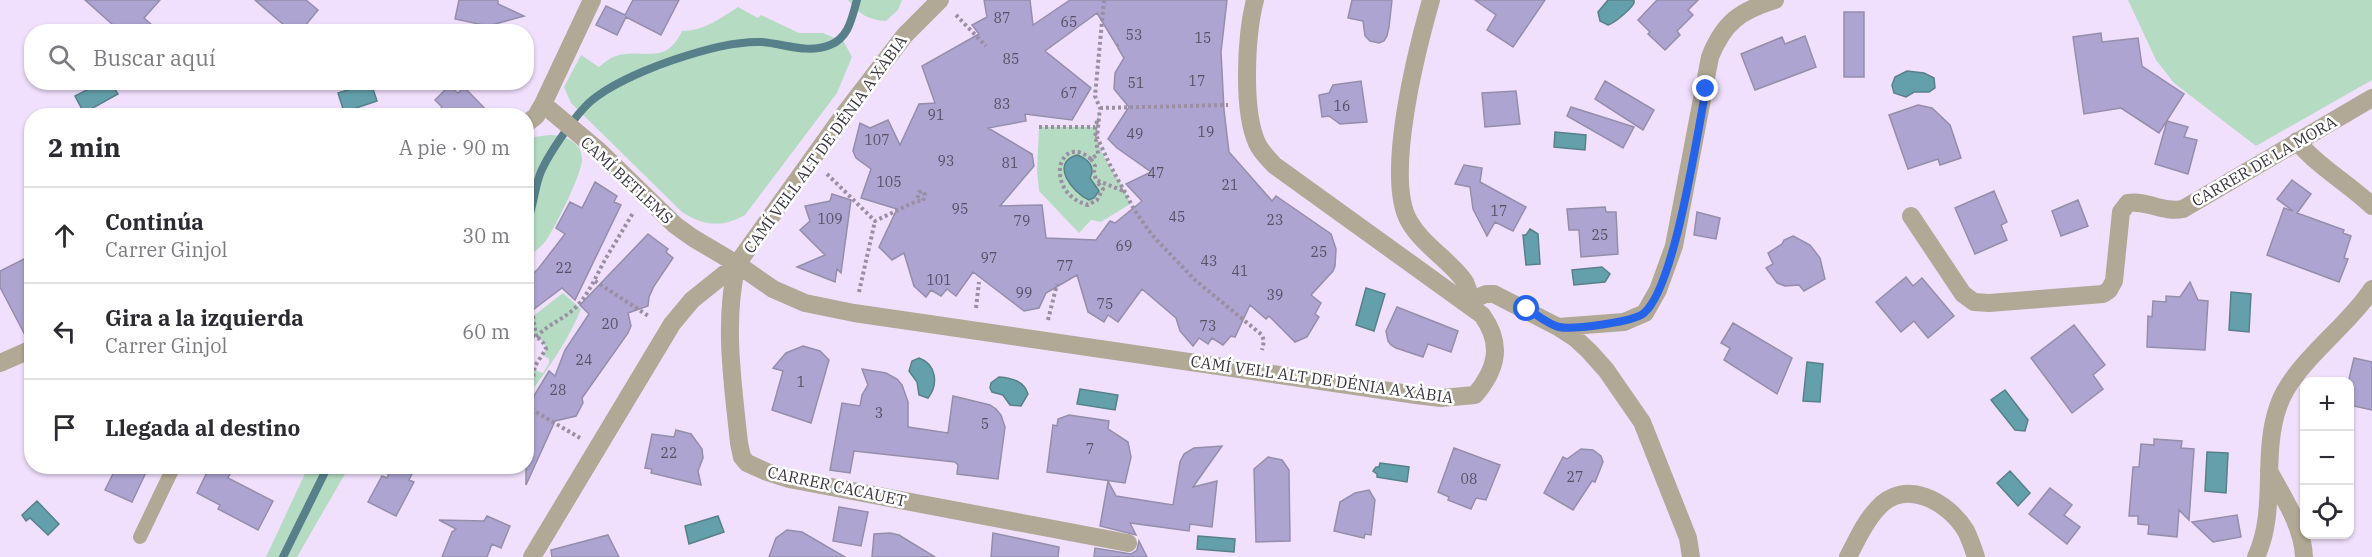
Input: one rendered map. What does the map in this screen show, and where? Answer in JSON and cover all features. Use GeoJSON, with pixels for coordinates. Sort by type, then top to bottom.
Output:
{"type":"FeatureCollection","features":[{"type":"Feature","properties":{"kind":"street"},"geometry":{"type":"LineString","coordinates":[[534,118],[543,105],[592,0]]}},
{"type":"Feature","properties":{"kind":"street","name":"CAMÍ VELL ALT DE DÉNIA A XÀBIA"},"geometry":{"type":"LineString","coordinates":[[532,557],[668,330],[692,300],[737,264],[810,160],[905,34],[940,0]]}},
{"type":"Feature","properties":{"kind":"street","name":"CAMÍ VELL ALT DE DÉNIA A XÀBIA"},"geometry":{"type":"LineString","coordinates":[[737,264],[774,289],[805,303],[854,313],[1441,398],[1475,395],[1485,383],[1496,354],[1490,327],[1482,315],[1274,165],[1257,143],[1249,104],[1248,46],[1255,0]]}},
{"type":"Feature","properties":{"kind":"street"},"geometry":{"type":"LineString","coordinates":[[1431,0],[1409,91],[1401,150],[1400,180],[1408,221],[1465,282],[1468,290],[1466,302]]}},
{"type":"Feature","properties":{"kind":"street"},"geometry":{"type":"LineString","coordinates":[[1558,327],[1624,322],[1645,313],[1652,303],[1674,246],[1704,100],[1710,57],[1729,24],[1740,14],[1755,6],[1775,0]]}},
{"type":"Feature","properties":{"kind":"street","name":"CARRER DE LA MORA"},"geometry":{"type":"LineString","coordinates":[[1911,216],[1963,294],[1974,302],[1989,303],[2103,294],[2109,290],[2114,281],[2121,212],[2128,203],[2147,203],[2165,210],[2183,209],[2372,98]]}},
{"type":"Feature","properties":{"kind":"street","name":"CAMÍ BETLEMS"},"geometry":{"type":"LineString","coordinates":[[543,105],[598,151],[675,225],[737,264]]}},
{"type":"Feature","properties":{"kind":"street"},"geometry":{"type":"LineString","coordinates":[[2297,141],[2313,159],[2358,192],[2372,206]]}},
{"type":"Feature","properties":{"kind":"street","name":"CARRER CACAUET"},"geometry":{"type":"LineString","coordinates":[[737,264],[732,283],[729,328],[739,443],[742,457],[747,463],[767,472],[836,489],[1128,543]]}},
{"type":"Feature","properties":{"kind":"street"},"geometry":{"type":"LineString","coordinates":[[2256,557],[2266,524],[2274,422],[2278,407],[2285,393],[2313,356],[2356,311],[2372,288]]}},
{"type":"Feature","properties":{"kind":"street"},"geometry":{"type":"LineString","coordinates":[[1466,302],[1486,294],[1494,294],[1575,338],[1606,370],[1642,422],[1688,538],[1691,557]]}},
{"type":"Feature","properties":{"kind":"street"},"geometry":{"type":"LineString","coordinates":[[0,363],[24,352]]}},
{"type":"Feature","properties":{"kind":"street"},"geometry":{"type":"LineString","coordinates":[[2269,471],[2300,534],[2304,557]]}},
{"type":"Feature","properties":{"kind":"street"},"geometry":{"type":"LineString","coordinates":[[1848,557],[1864,526],[1878,507],[1891,498],[1913,494],[1926,496],[1954,516],[1965,531],[1976,557]]}},
{"type":"Feature","properties":{"kind":"lane"},"geometry":{"type":"LineString","coordinates":[[140,537],[170,474]]}},
{"type":"Feature","properties":{"kind":"path"},"geometry":{"type":"LineString","coordinates":[[1104,0],[1095,96],[1100,108],[1097,137],[1135,212],[1166,251],[1195,280],[1262,335],[1264,341],[1258,371]]}},
{"type":"Feature","properties":{"kind":"path"},"geometry":{"type":"LineString","coordinates":[[954,13],[986,46]]}},
{"type":"Feature","properties":{"kind":"path"},"geometry":{"type":"LineString","coordinates":[[1100,108],[1249,104]]}},
{"type":"Feature","properties":{"kind":"path"},"geometry":{"type":"LineString","coordinates":[[1091,159],[1098,154],[1095,127],[1100,108]]}},
{"type":"Feature","properties":{"kind":"path"},"geometry":{"type":"LineString","coordinates":[[1039,127],[1095,127]]}},
{"type":"Feature","properties":{"kind":"path"},"geometry":{"type":"LineString","coordinates":[[1071,153],[1085,154],[1091,159],[1095,166],[1096,180],[1103,189],[1097,200],[1088,205],[1065,190],[1060,178],[1059,166],[1071,153]]}},
{"type":"Feature","properties":{"kind":"path"},"geometry":{"type":"LineString","coordinates":[[810,160],[875,221]]}},
{"type":"Feature","properties":{"kind":"path"},"geometry":{"type":"LineString","coordinates":[[1096,180],[1127,193]]}},
{"type":"Feature","properties":{"kind":"path"},"geometry":{"type":"LineString","coordinates":[[536,337],[546,327],[578,306],[596,281],[637,206],[646,196]]}},
{"type":"Feature","properties":{"kind":"path"},"geometry":{"type":"LineString","coordinates":[[875,221],[917,201]]}},
{"type":"Feature","properties":{"kind":"path"},"geometry":{"type":"LineString","coordinates":[[854,313],[875,221]]}},
{"type":"Feature","properties":{"kind":"path"},"geometry":{"type":"LineString","coordinates":[[596,281],[668,330]]}},
{"type":"Feature","properties":{"kind":"path"},"geometry":{"type":"LineString","coordinates":[[1044,342],[1057,284]]}},
{"type":"Feature","properties":{"kind":"path"},"geometry":{"type":"LineString","coordinates":[[534,323],[536,337],[545,345],[545,352],[535,366],[534,372]]}},
{"type":"Feature","properties":{"kind":"path"},"geometry":{"type":"LineString","coordinates":[[534,411],[596,448]]}},
{"type":"Feature","properties":{"kind":"shaded area"},"geometry":{"type":"Polygon","coordinates":[[[848,0],[902,0],[898,10],[886,21],[864,15],[848,0]]]}},
{"type":"Feature","properties":{"kind":"shaded area"},"geometry":{"type":"Polygon","coordinates":[[[1608,0],[1634,0],[1634,3],[1615,22],[1608,25],[1600,21],[1598,12],[1608,0]]]}},
{"type":"Feature","properties":{"kind":"shaded area"},"geometry":{"type":"Polygon","coordinates":[[[2128,0],[2372,0],[2372,80],[2256,146],[2174,83],[2156,60],[2128,0]]]}},
{"type":"Feature","properties":{"kind":"shaded area"},"geometry":{"type":"Polygon","coordinates":[[[738,7],[758,18],[761,15],[799,33],[823,33],[844,42],[852,57],[837,93],[745,215],[729,222],[705,223],[682,212],[571,103],[564,87],[581,55],[599,67],[619,55],[662,52],[676,42],[682,31],[704,27],[738,7]]]}},
{"type":"Feature","properties":{"kind":"shaded area"},"geometry":{"type":"Polygon","coordinates":[[[1907,71],[1924,73],[1934,78],[1935,88],[1929,92],[1914,92],[1906,97],[1894,93],[1892,85],[1895,77],[1907,71]]]}},
{"type":"Feature","properties":{"kind":"shaded area"},"geometry":{"type":"Polygon","coordinates":[[[87,90],[115,90],[118,94],[93,108],[81,108],[75,96],[87,90]]]}},
{"type":"Feature","properties":{"kind":"shaded area"},"geometry":{"type":"Polygon","coordinates":[[[348,90],[373,90],[377,101],[356,108],[343,108],[338,93],[348,90]]]}},
{"type":"Feature","properties":{"kind":"shaded area"},"geometry":{"type":"Polygon","coordinates":[[[1100,108],[1097,138],[1130,204],[1101,222],[1091,220],[1079,233],[1039,191],[1037,170],[1039,127],[1095,127],[1100,108]]]}},
{"type":"Feature","properties":{"kind":"shaded area"},"geometry":{"type":"Polygon","coordinates":[[[1555,132],[1586,135],[1585,150],[1554,147],[1555,132]]]}},
{"type":"Feature","properties":{"kind":"shaded area"},"geometry":{"type":"Polygon","coordinates":[[[549,135],[566,138],[576,144],[582,159],[578,176],[551,232],[534,252],[534,137],[549,135]]]}},
{"type":"Feature","properties":{"kind":"shaded area"},"geometry":{"type":"Polygon","coordinates":[[[1077,155],[1090,164],[1092,174],[1090,178],[1099,191],[1094,198],[1089,200],[1076,191],[1066,178],[1064,171],[1069,159],[1077,155]]]}},
{"type":"Feature","properties":{"kind":"shaded area"},"geometry":{"type":"Polygon","coordinates":[[[1530,229],[1538,234],[1540,264],[1526,265],[1523,235],[1526,235],[1530,229]]]}},
{"type":"Feature","properties":{"kind":"shaded area"},"geometry":{"type":"Polygon","coordinates":[[[1602,267],[1610,274],[1605,282],[1574,285],[1572,270],[1602,267]]]}},
{"type":"Feature","properties":{"kind":"shaded area"},"geometry":{"type":"Polygon","coordinates":[[[1366,288],[1385,294],[1374,331],[1356,325],[1366,288]]]}},
{"type":"Feature","properties":{"kind":"shaded area"},"geometry":{"type":"Polygon","coordinates":[[[2231,292],[2251,294],[2249,332],[2229,330],[2231,292]]]}},
{"type":"Feature","properties":{"kind":"shaded area"},"geometry":{"type":"Polygon","coordinates":[[[563,293],[581,309],[564,344],[534,387],[534,370],[543,373],[549,359],[543,355],[545,346],[541,340],[534,336],[534,316],[563,293]]]}},
{"type":"Feature","properties":{"kind":"shaded area"},"geometry":{"type":"Polygon","coordinates":[[[919,358],[929,365],[934,375],[934,387],[928,398],[919,395],[917,382],[909,371],[912,361],[919,358]]]}},
{"type":"Feature","properties":{"kind":"shaded area"},"geometry":{"type":"Polygon","coordinates":[[[1807,362],[1823,364],[1820,402],[1803,401],[1807,362]]]}},
{"type":"Feature","properties":{"kind":"shaded area"},"geometry":{"type":"Polygon","coordinates":[[[999,377],[1013,379],[1024,386],[1028,394],[1021,406],[1010,405],[1003,395],[992,392],[991,383],[999,377]]]}},
{"type":"Feature","properties":{"kind":"shaded area"},"geometry":{"type":"Polygon","coordinates":[[[1080,389],[1118,395],[1115,410],[1077,404],[1080,389]]]}},
{"type":"Feature","properties":{"kind":"shaded area"},"geometry":{"type":"Polygon","coordinates":[[[2005,390],[2028,420],[2025,431],[2015,430],[1991,400],[2005,390]]]}},
{"type":"Feature","properties":{"kind":"shaded area"},"geometry":{"type":"Polygon","coordinates":[[[2207,452],[2228,453],[2226,493],[2205,491],[2207,452]]]}},
{"type":"Feature","properties":{"kind":"shaded area"},"geometry":{"type":"Polygon","coordinates":[[[1380,463],[1409,467],[1407,482],[1377,477],[1373,471],[1379,467],[1380,463]]]}},
{"type":"Feature","properties":{"kind":"shaded area"},"geometry":{"type":"Polygon","coordinates":[[[2010,471],[2030,493],[2018,506],[1997,483],[2010,471]]]}},
{"type":"Feature","properties":{"kind":"shaded area"},"geometry":{"type":"Polygon","coordinates":[[[305,474],[345,474],[297,557],[266,557],[305,474]]]}},
{"type":"Feature","properties":{"kind":"shaded area"},"geometry":{"type":"Polygon","coordinates":[[[37,501],[59,524],[48,535],[30,518],[26,521],[22,515],[37,501]]]}},
{"type":"Feature","properties":{"kind":"shaded area"},"geometry":{"type":"Polygon","coordinates":[[[718,516],[724,532],[689,544],[685,526],[718,516]]]}},
{"type":"Feature","properties":{"kind":"shaded area"},"geometry":{"type":"Polygon","coordinates":[[[1198,536],[1235,539],[1234,552],[1197,549],[1198,536]]]}},
{"type":"Feature","properties":{"kind":"building"},"geometry":{"type":"Polygon","coordinates":[[[85,0],[160,0],[144,18],[151,24],[112,24],[85,0]]]}},
{"type":"Feature","properties":{"kind":"building"},"geometry":{"type":"Polygon","coordinates":[[[255,0],[306,0],[318,10],[307,24],[283,24],[255,0]]]}},
{"type":"Feature","properties":{"kind":"building"},"geometry":{"type":"Polygon","coordinates":[[[459,0],[498,0],[498,4],[524,16],[495,24],[479,24],[455,19],[459,0]]]}},
{"type":"Feature","properties":{"kind":"building"},"geometry":{"type":"Polygon","coordinates":[[[633,0],[679,0],[661,35],[626,17],[617,35],[596,25],[606,6],[625,15],[633,0]]]}},
{"type":"Feature","properties":{"kind":"building"},"geometry":{"type":"Polygon","coordinates":[[[984,0],[1030,0],[1033,25],[1070,0],[1227,0],[1221,52],[1229,152],[1272,201],[1276,196],[1331,234],[1336,249],[1333,271],[1311,295],[1321,303],[1315,314],[1319,317],[1307,337],[1295,342],[1269,316],[1266,319],[1250,305],[1235,337],[1231,336],[1223,345],[1212,338],[1208,344],[1199,338],[1193,346],[1180,331],[1176,318],[1142,289],[1118,322],[1108,315],[1104,322],[1088,312],[1077,275],[1046,293],[1039,308],[1024,311],[973,272],[956,296],[947,289],[941,296],[931,290],[926,297],[914,286],[904,253],[892,260],[879,247],[897,209],[861,198],[871,169],[856,158],[853,151],[860,123],[870,128],[888,120],[900,145],[919,104],[935,103],[922,66],[979,34],[972,25],[987,17],[984,0]],[[1097,13],[1045,51],[1091,88],[1072,120],[1025,114],[1026,121],[988,128],[1032,154],[1034,166],[1000,206],[1042,205],[1046,238],[1096,240],[1110,221],[1115,223],[1142,201],[1126,184],[1151,172],[1108,139],[1129,107],[1114,89],[1115,73],[1124,58],[1118,44],[1117,46],[1097,13]]]}},
{"type":"Feature","properties":{"kind":"building"},"geometry":{"type":"Polygon","coordinates":[[[1352,0],[1392,0],[1389,27],[1384,41],[1379,43],[1370,41],[1365,36],[1363,21],[1348,18],[1352,0]]]}},
{"type":"Feature","properties":{"kind":"building"},"geometry":{"type":"Polygon","coordinates":[[[1475,0],[1545,0],[1513,47],[1487,30],[1496,15],[1475,0]]]}},
{"type":"Feature","properties":{"kind":"building"},"geometry":{"type":"Polygon","coordinates":[[[1657,0],[1698,0],[1688,10],[1693,15],[1677,31],[1680,35],[1665,50],[1648,34],[1650,32],[1638,20],[1657,0]]]}},
{"type":"Feature","properties":{"kind":"building"},"geometry":{"type":"Polygon","coordinates":[[[1844,12],[1864,12],[1864,77],[1844,77],[1844,12]]]}},
{"type":"Feature","properties":{"kind":"building"},"geometry":{"type":"Polygon","coordinates":[[[2101,33],[2102,42],[2138,38],[2142,66],[2184,94],[2159,133],[2121,108],[2084,114],[2073,37],[2101,33]]]}},
{"type":"Feature","properties":{"kind":"building"},"geometry":{"type":"Polygon","coordinates":[[[1805,36],[1816,67],[1755,90],[1741,54],[1782,37],[1785,44],[1805,36]]]}},
{"type":"Feature","properties":{"kind":"building"},"geometry":{"type":"Polygon","coordinates":[[[1361,81],[1367,122],[1340,124],[1329,116],[1322,117],[1319,95],[1329,93],[1333,85],[1361,81]]]}},
{"type":"Feature","properties":{"kind":"building"},"geometry":{"type":"Polygon","coordinates":[[[1605,81],[1654,110],[1643,130],[1595,99],[1605,81]]]}},
{"type":"Feature","properties":{"kind":"building"},"geometry":{"type":"Polygon","coordinates":[[[445,90],[454,90],[458,93],[461,90],[467,90],[484,108],[441,108],[435,100],[445,90]]]}},
{"type":"Feature","properties":{"kind":"building"},"geometry":{"type":"Polygon","coordinates":[[[1516,91],[1520,124],[1485,127],[1482,93],[1516,91]]]}},
{"type":"Feature","properties":{"kind":"building"},"geometry":{"type":"Polygon","coordinates":[[[1918,105],[1932,108],[1950,125],[1961,158],[1940,165],[1938,159],[1908,169],[1889,115],[1918,105]]]}},
{"type":"Feature","properties":{"kind":"building"},"geometry":{"type":"Polygon","coordinates":[[[1571,107],[1634,127],[1623,148],[1567,116],[1571,107]]]}},
{"type":"Feature","properties":{"kind":"building"},"geometry":{"type":"Polygon","coordinates":[[[2167,121],[2188,127],[2184,137],[2197,140],[2188,174],[2155,164],[2167,121]]]}},
{"type":"Feature","properties":{"kind":"building"},"geometry":{"type":"Polygon","coordinates":[[[1464,165],[1482,168],[1480,182],[1526,207],[1513,231],[1495,222],[1487,236],[1473,209],[1470,187],[1455,184],[1464,165]]]}},
{"type":"Feature","properties":{"kind":"building"},"geometry":{"type":"Polygon","coordinates":[[[2292,180],[2311,194],[2297,213],[2344,230],[2343,233],[2351,236],[2344,258],[2348,259],[2339,282],[2267,255],[2284,208],[2293,211],[2277,199],[2292,180]]]}},
{"type":"Feature","properties":{"kind":"building"},"geometry":{"type":"Polygon","coordinates":[[[595,182],[617,196],[614,202],[621,205],[575,300],[562,288],[534,309],[534,273],[565,234],[556,228],[570,202],[582,208],[595,182]]]}},
{"type":"Feature","properties":{"kind":"building"},"geometry":{"type":"Polygon","coordinates":[[[1994,191],[2007,222],[2001,225],[2007,240],[1975,254],[1955,208],[1994,191]]]}},
{"type":"Feature","properties":{"kind":"building"},"geometry":{"type":"Polygon","coordinates":[[[832,194],[851,200],[841,273],[837,269],[835,282],[797,267],[825,255],[800,230],[810,221],[805,206],[830,201],[832,194]]]}},
{"type":"Feature","properties":{"kind":"building"},"geometry":{"type":"Polygon","coordinates":[[[2078,200],[2088,226],[2061,236],[2052,211],[2078,200]]]}},
{"type":"Feature","properties":{"kind":"building"},"geometry":{"type":"Polygon","coordinates":[[[1605,207],[1606,212],[1616,212],[1618,254],[1581,257],[1579,230],[1569,230],[1567,209],[1605,207]]]}},
{"type":"Feature","properties":{"kind":"building"},"geometry":{"type":"Polygon","coordinates":[[[1697,212],[1720,218],[1716,239],[1694,235],[1697,212]]]}},
{"type":"Feature","properties":{"kind":"building"},"geometry":{"type":"Polygon","coordinates":[[[648,234],[668,249],[666,252],[673,258],[654,286],[648,306],[628,313],[631,326],[628,333],[582,398],[583,403],[576,416],[555,421],[534,467],[534,396],[549,371],[555,376],[565,350],[589,314],[580,305],[648,234]]]}},
{"type":"Feature","properties":{"kind":"building"},"geometry":{"type":"Polygon","coordinates":[[[1793,236],[1810,245],[1820,258],[1825,279],[1804,291],[1799,285],[1785,286],[1777,283],[1766,268],[1773,264],[1768,253],[1793,236]]]}},
{"type":"Feature","properties":{"kind":"building"},"geometry":{"type":"Polygon","coordinates":[[[24,259],[24,333],[0,287],[0,271],[24,259]]]}},
{"type":"Feature","properties":{"kind":"building"},"geometry":{"type":"Polygon","coordinates":[[[1906,277],[1913,286],[1922,278],[1954,316],[1928,338],[1914,321],[1901,332],[1876,302],[1906,277]]]}},
{"type":"Feature","properties":{"kind":"building"},"geometry":{"type":"Polygon","coordinates":[[[2190,282],[2198,300],[2208,301],[2205,350],[2147,347],[2148,316],[2152,317],[2153,301],[2166,302],[2166,296],[2180,297],[2190,282]]]}},
{"type":"Feature","properties":{"kind":"building"},"geometry":{"type":"Polygon","coordinates":[[[1397,307],[1458,331],[1451,352],[1428,344],[1423,357],[1391,345],[1386,331],[1397,307]]]}},
{"type":"Feature","properties":{"kind":"building"},"geometry":{"type":"Polygon","coordinates":[[[1733,323],[1792,358],[1777,394],[1724,360],[1730,348],[1721,343],[1733,323]]]}},
{"type":"Feature","properties":{"kind":"building"},"geometry":{"type":"Polygon","coordinates":[[[2074,325],[2105,365],[2093,375],[2103,389],[2072,413],[2031,358],[2074,325]]]}},
{"type":"Feature","properties":{"kind":"building"},"geometry":{"type":"Polygon","coordinates":[[[803,346],[820,351],[829,360],[811,423],[772,410],[783,371],[773,368],[786,353],[803,346]]]}},
{"type":"Feature","properties":{"kind":"building"},"geometry":{"type":"Polygon","coordinates":[[[2354,358],[2372,362],[2372,410],[2354,406],[2354,377],[2349,377],[2354,358]]]}},
{"type":"Feature","properties":{"kind":"building"},"geometry":{"type":"Polygon","coordinates":[[[862,369],[886,373],[902,385],[908,402],[908,427],[948,433],[953,396],[990,405],[996,409],[1005,427],[998,479],[957,474],[958,465],[955,462],[854,451],[850,473],[830,470],[842,403],[860,406],[862,395],[868,385],[862,369]]]}},
{"type":"Feature","properties":{"kind":"building"},"geometry":{"type":"Polygon","coordinates":[[[1069,415],[1109,421],[1108,429],[1128,442],[1131,457],[1125,483],[1047,472],[1053,425],[1057,426],[1058,419],[1069,415]]]}},
{"type":"Feature","properties":{"kind":"building"},"geometry":{"type":"Polygon","coordinates":[[[676,430],[691,434],[702,449],[703,458],[698,471],[701,485],[651,473],[652,469],[645,468],[652,434],[674,437],[676,430]]]}},
{"type":"Feature","properties":{"kind":"building"},"geometry":{"type":"Polygon","coordinates":[[[2154,439],[2182,441],[2181,448],[2194,449],[2189,520],[2179,510],[2177,537],[2148,534],[2149,525],[2138,524],[2138,516],[2129,516],[2133,467],[2139,467],[2141,444],[2154,445],[2154,439]]]}},
{"type":"Feature","properties":{"kind":"building"},"geometry":{"type":"Polygon","coordinates":[[[1222,446],[1193,487],[1217,481],[1212,527],[1190,524],[1189,531],[1130,523],[1136,535],[1100,526],[1108,481],[1116,496],[1173,505],[1180,462],[1184,454],[1194,448],[1222,446]]]}},
{"type":"Feature","properties":{"kind":"building"},"geometry":{"type":"Polygon","coordinates":[[[1454,448],[1500,465],[1486,500],[1476,498],[1471,509],[1448,500],[1449,497],[1438,492],[1454,448]]]}},
{"type":"Feature","properties":{"kind":"building"},"geometry":{"type":"Polygon","coordinates":[[[1581,449],[1593,450],[1601,456],[1603,462],[1595,482],[1592,481],[1573,510],[1544,493],[1563,457],[1567,459],[1581,449]]]}},
{"type":"Feature","properties":{"kind":"building"},"geometry":{"type":"Polygon","coordinates":[[[1268,457],[1282,460],[1289,470],[1290,541],[1256,542],[1254,469],[1268,457]]]}},
{"type":"Feature","properties":{"kind":"building"},"geometry":{"type":"Polygon","coordinates":[[[113,474],[145,474],[132,502],[105,490],[113,474]]]}},
{"type":"Feature","properties":{"kind":"building"},"geometry":{"type":"Polygon","coordinates":[[[206,474],[230,474],[228,478],[273,501],[258,530],[218,509],[220,505],[197,493],[206,474]]]}},
{"type":"Feature","properties":{"kind":"building"},"geometry":{"type":"Polygon","coordinates":[[[389,474],[412,474],[409,480],[414,482],[396,516],[368,502],[382,476],[387,478],[389,474]]]}},
{"type":"Feature","properties":{"kind":"building"},"geometry":{"type":"Polygon","coordinates":[[[526,474],[531,474],[526,485],[526,474]]]}},
{"type":"Feature","properties":{"kind":"building"},"geometry":{"type":"Polygon","coordinates":[[[2050,488],[2072,505],[2064,515],[2080,527],[2067,544],[2029,514],[2050,488]]]}},
{"type":"Feature","properties":{"kind":"building"},"geometry":{"type":"Polygon","coordinates":[[[1369,490],[1375,500],[1371,535],[1365,534],[1364,538],[1334,531],[1340,502],[1355,493],[1369,490]]]}},
{"type":"Feature","properties":{"kind":"building"},"geometry":{"type":"Polygon","coordinates":[[[839,507],[868,512],[861,546],[833,541],[839,507]]]}},
{"type":"Feature","properties":{"kind":"building"},"geometry":{"type":"Polygon","coordinates":[[[2237,515],[2241,537],[2213,542],[2192,522],[2237,515]]]}},
{"type":"Feature","properties":{"kind":"building"},"geometry":{"type":"Polygon","coordinates":[[[487,516],[510,526],[501,548],[492,544],[487,557],[442,557],[452,532],[456,529],[439,520],[484,521],[487,516]]]}},
{"type":"Feature","properties":{"kind":"building"},"geometry":{"type":"Polygon","coordinates":[[[787,530],[802,532],[845,557],[769,557],[776,538],[787,530]]]}},
{"type":"Feature","properties":{"kind":"building"},"geometry":{"type":"Polygon","coordinates":[[[993,533],[1059,547],[1058,557],[991,557],[993,533]]]}},
{"type":"Feature","properties":{"kind":"building"},"geometry":{"type":"Polygon","coordinates":[[[874,534],[899,535],[935,557],[872,557],[874,534]]]}},
{"type":"Feature","properties":{"kind":"building"},"geometry":{"type":"Polygon","coordinates":[[[608,535],[619,557],[552,557],[551,550],[608,535]]]}},
{"type":"Feature","properties":{"kind":"building"},"geometry":{"type":"Polygon","coordinates":[[[1139,541],[1147,557],[1094,557],[1095,548],[1131,554],[1137,550],[1139,541]]]}},
{"type":"Feature","properties":{"kind":"waterway"},"geometry":{"type":"LineString","coordinates":[[534,197],[542,169],[562,137],[591,101],[606,90],[672,60],[721,46],[762,42],[805,49],[822,48],[836,42],[846,32],[857,0]]}},
{"type":"Feature","properties":{"kind":"waterway"},"geometry":{"type":"LineString","coordinates":[[283,557],[324,474]]}},
{"type":"Feature","properties":{"kind":"route"},"geometry":{"type":"LineString","coordinates":[[1527,309],[1558,327],[1624,322],[1645,313],[1659,290],[1674,246],[1706,89]]}}]}
